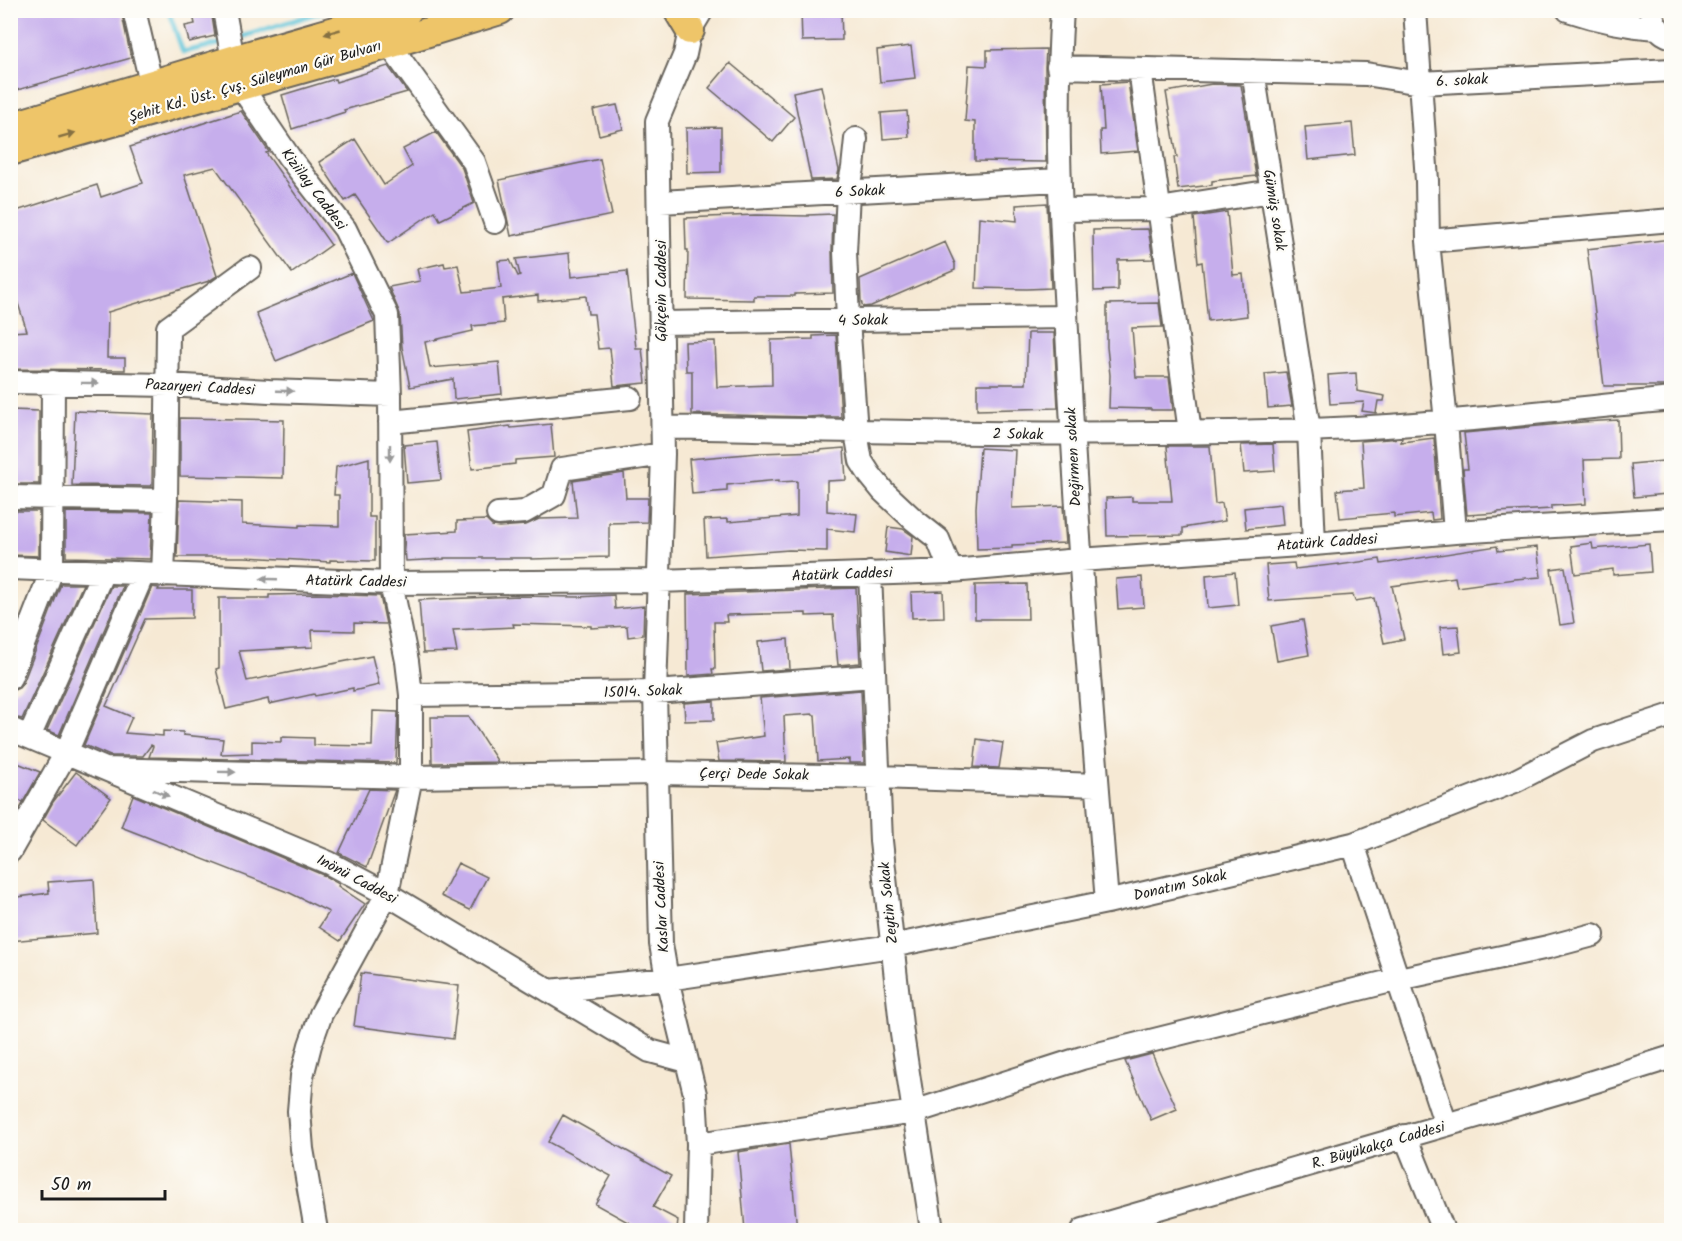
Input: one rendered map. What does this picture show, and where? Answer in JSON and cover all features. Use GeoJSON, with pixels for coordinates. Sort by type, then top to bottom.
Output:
{"type":"FeatureCollection","features":[{"type":"Feature","properties":{"kind":"main road","name":"Şehit Kd. Üst. Çvş. Süleyman Gür Bulvarı"},"geometry":{"type":"LineString","coordinates":[[10,151],[154,97],[232,46],[361,15],[408,10]]}},
{"type":"Feature","properties":{"kind":"main road","name":"Şehit Kd. Üst. Çvş. Süleyman Gür Bulvarı"},"geometry":{"type":"LineString","coordinates":[[232,46],[389,44],[500,10]]}},
{"type":"Feature","properties":{"kind":"main road","name":"Şehit Kd. Üst. Çvş. Süleyman Gür Bulvarı"},"geometry":{"type":"LineString","coordinates":[[10,127],[154,97]]}},
{"type":"Feature","properties":{"kind":"street"},"geometry":{"type":"LineString","coordinates":[[134,10],[154,97]]}},
{"type":"Feature","properties":{"kind":"street","name":"Değirmen sokak"},"geometry":{"type":"LineString","coordinates":[[1062,10],[1058,68],[1059,180],[1079,560],[1107,902]]}},
{"type":"Feature","properties":{"kind":"street"},"geometry":{"type":"LineString","coordinates":[[1415,10],[1427,181],[1428,241],[1455,532]]}},
{"type":"Feature","properties":{"kind":"street"},"geometry":{"type":"LineString","coordinates":[[1568,10],[1595,19],[1630,26],[1660,25]]}},
{"type":"Feature","properties":{"kind":"street","name":"Gökçein Caddesi"},"geometry":{"type":"LineString","coordinates":[[658,580],[663,427],[657,121],[685,54],[690,17]]}},
{"type":"Feature","properties":{"kind":"street"},"geometry":{"type":"LineString","coordinates":[[389,44],[474,162],[495,222]]}},
{"type":"Feature","properties":{"kind":"street","name":"Kiziilay Caddesi"},"geometry":{"type":"LineString","coordinates":[[232,46],[289,158],[345,229],[387,315],[390,395],[391,583],[407,661],[411,695],[411,777],[387,894],[321,1014],[302,1076],[299,1111],[302,1149],[316,1230]]}},
{"type":"Feature","properties":{"kind":"street"},"geometry":{"type":"LineString","coordinates":[[1058,68],[1253,71]]}},
{"type":"Feature","properties":{"kind":"street"},"geometry":{"type":"LineString","coordinates":[[1140,69],[1190,432]]}},
{"type":"Feature","properties":{"kind":"street","name":"6. sokak"},"geometry":{"type":"LineString","coordinates":[[1253,71],[1366,74],[1420,82],[1671,70]]}},
{"type":"Feature","properties":{"kind":"street","name":"Gümüş sokak"},"geometry":{"type":"LineString","coordinates":[[1253,71],[1309,430],[1314,544]]}},
{"type":"Feature","properties":{"kind":"street"},"geometry":{"type":"LineString","coordinates":[[856,139],[848,192],[845,252],[856,432],[861,461],[883,492],[938,539],[951,572]]}},
{"type":"Feature","properties":{"kind":"street","name":"6 Sokak"},"geometry":{"type":"LineString","coordinates":[[660,202],[1059,180]]}},
{"type":"Feature","properties":{"kind":"street"},"geometry":{"type":"LineString","coordinates":[[1061,210],[1159,209],[1272,191]]}},
{"type":"Feature","properties":{"kind":"street"},"geometry":{"type":"LineString","coordinates":[[1428,241],[1671,220]]}},
{"type":"Feature","properties":{"kind":"street"},"geometry":{"type":"LineString","coordinates":[[10,851],[66,753],[153,574],[166,500],[168,328],[250,268]]}},
{"type":"Feature","properties":{"kind":"street","name":"4 Sokak"},"geometry":{"type":"LineString","coordinates":[[661,323],[1066,317]]}},
{"type":"Feature","properties":{"kind":"street","name":"Pazaryeri Caddesi"},"geometry":{"type":"LineString","coordinates":[[10,382],[168,385],[390,395]]}},
{"type":"Feature","properties":{"kind":"street"},"geometry":{"type":"LineString","coordinates":[[12,670],[52,570],[53,382]]}},
{"type":"Feature","properties":{"kind":"street"},"geometry":{"type":"LineString","coordinates":[[390,422],[630,398]]}},
{"type":"Feature","properties":{"kind":"street","name":"2 Sokak"},"geometry":{"type":"LineString","coordinates":[[663,427],[1072,434],[1309,430],[1446,422],[1671,399]]}},
{"type":"Feature","properties":{"kind":"street"},"geometry":{"type":"LineString","coordinates":[[498,514],[524,512],[554,495],[562,469],[663,454]]}},
{"type":"Feature","properties":{"kind":"street"},"geometry":{"type":"LineString","coordinates":[[10,496],[166,500]]}},
{"type":"Feature","properties":{"kind":"street","name":"Atatürk Caddesi"},"geometry":{"type":"LineString","coordinates":[[10,568],[391,583],[658,580],[951,572],[1079,560],[1455,532],[1671,519]]}},
{"type":"Feature","properties":{"kind":"street"},"geometry":{"type":"LineString","coordinates":[[20,733],[103,572]]}},
{"type":"Feature","properties":{"kind":"street","name":"Zeytin Sokak"},"geometry":{"type":"LineString","coordinates":[[870,573],[882,842],[902,1034],[932,1230]]}},
{"type":"Feature","properties":{"kind":"street","name":"Kaslar Caddesi"},"geometry":{"type":"LineString","coordinates":[[658,580],[655,692],[661,944],[667,979],[695,1094],[698,1144],[696,1230]]}},
{"type":"Feature","properties":{"kind":"street","name":"15014. Sokak"},"geometry":{"type":"LineString","coordinates":[[411,695],[655,692],[874,676]]}},
{"type":"Feature","properties":{"kind":"street","name":"Donatım Sokak"},"geometry":{"type":"LineString","coordinates":[[549,991],[667,979],[892,946],[1107,902],[1353,844],[1515,781],[1593,741],[1671,715]]}},
{"type":"Feature","properties":{"kind":"street","name":"Inönü Caddesi"},"geometry":{"type":"LineString","coordinates":[[20,733],[329,863],[387,894],[650,1051],[687,1060]]}},
{"type":"Feature","properties":{"kind":"street","name":"Çerçi Dede Sokak"},"geometry":{"type":"LineString","coordinates":[[105,769],[411,777],[657,773],[879,777],[1097,785]]}},
{"type":"Feature","properties":{"kind":"street"},"geometry":{"type":"LineString","coordinates":[[1353,844],[1446,1125]]}},
{"type":"Feature","properties":{"kind":"street"},"geometry":{"type":"LineString","coordinates":[[698,1144],[914,1112],[1082,1058],[1593,935]]}},
{"type":"Feature","properties":{"kind":"street","name":"R. Büyükakça Caddesi"},"geometry":{"type":"LineString","coordinates":[[1083,1230],[1117,1226],[1405,1136],[1671,1057]]}},
{"type":"Feature","properties":{"kind":"street"},"geometry":{"type":"LineString","coordinates":[[1405,1136],[1443,1230]]}},
{"type":"Feature","properties":{"kind":"building"},"geometry":{"type":"Polygon","coordinates":[[[10,10],[121,10],[131,58],[10,92],[10,10]]]}},
{"type":"Feature","properties":{"kind":"building"},"geometry":{"type":"Polygon","coordinates":[[[192,10],[211,10],[215,36],[189,42],[185,26],[195,24],[192,10]]]}},
{"type":"Feature","properties":{"kind":"building"},"geometry":{"type":"Polygon","coordinates":[[[841,10],[842,40],[802,41],[801,11],[841,10]]]}},
{"type":"Feature","properties":{"kind":"building"},"geometry":{"type":"Polygon","coordinates":[[[911,46],[915,78],[880,82],[877,50],[911,46]]]}},
{"type":"Feature","properties":{"kind":"building"},"geometry":{"type":"Polygon","coordinates":[[[1046,49],[1046,162],[975,161],[975,122],[965,121],[969,65],[987,66],[987,50],[1046,49]]]}},
{"type":"Feature","properties":{"kind":"building"},"geometry":{"type":"Polygon","coordinates":[[[730,63],[794,117],[773,142],[709,88],[730,63]]]}},
{"type":"Feature","properties":{"kind":"building"},"geometry":{"type":"Polygon","coordinates":[[[388,66],[407,92],[344,110],[345,112],[292,129],[282,95],[388,66]]]}},
{"type":"Feature","properties":{"kind":"building"},"geometry":{"type":"Polygon","coordinates":[[[1128,82],[1138,151],[1101,154],[1100,130],[1104,130],[1101,84],[1128,82]]]}},
{"type":"Feature","properties":{"kind":"building"},"geometry":{"type":"Polygon","coordinates":[[[1212,84],[1241,85],[1256,176],[1212,181],[1212,185],[1178,189],[1174,157],[1177,157],[1166,92],[1212,84]]]}},
{"type":"Feature","properties":{"kind":"building"},"geometry":{"type":"Polygon","coordinates":[[[821,86],[839,170],[837,179],[811,180],[793,92],[821,86]]]}},
{"type":"Feature","properties":{"kind":"building"},"geometry":{"type":"Polygon","coordinates":[[[617,105],[623,129],[599,135],[593,110],[617,105]]]}},
{"type":"Feature","properties":{"kind":"building"},"geometry":{"type":"Polygon","coordinates":[[[241,111],[269,152],[266,153],[331,245],[292,273],[215,167],[184,175],[217,276],[209,281],[108,312],[107,358],[125,358],[125,370],[10,369],[10,332],[27,331],[10,279],[10,213],[97,185],[101,197],[143,183],[130,147],[241,111]]]}},
{"type":"Feature","properties":{"kind":"building"},"geometry":{"type":"Polygon","coordinates":[[[907,111],[909,137],[883,139],[881,113],[907,111]]]}},
{"type":"Feature","properties":{"kind":"building"},"geometry":{"type":"Polygon","coordinates":[[[1352,123],[1355,155],[1308,160],[1305,127],[1352,123]]]}},
{"type":"Feature","properties":{"kind":"building"},"geometry":{"type":"Polygon","coordinates":[[[721,127],[721,172],[687,173],[686,128],[721,127]]]}},
{"type":"Feature","properties":{"kind":"building"},"geometry":{"type":"Polygon","coordinates":[[[436,132],[462,168],[474,203],[440,220],[435,211],[388,243],[355,195],[345,201],[319,162],[355,139],[384,185],[412,166],[403,149],[436,132]]]}},
{"type":"Feature","properties":{"kind":"building"},"geometry":{"type":"Polygon","coordinates":[[[600,159],[612,215],[511,236],[499,180],[600,159]]]}},
{"type":"Feature","properties":{"kind":"building"},"geometry":{"type":"Polygon","coordinates":[[[1047,203],[1051,288],[976,288],[979,217],[1017,221],[1016,205],[1047,203]]]}},
{"type":"Feature","properties":{"kind":"building"},"geometry":{"type":"Polygon","coordinates":[[[1227,212],[1233,275],[1243,274],[1247,316],[1208,321],[1202,262],[1198,263],[1194,217],[1227,212]]]}},
{"type":"Feature","properties":{"kind":"building"},"geometry":{"type":"Polygon","coordinates":[[[833,214],[833,293],[754,296],[754,300],[687,299],[688,250],[686,250],[685,218],[833,214]]]}},
{"type":"Feature","properties":{"kind":"building"},"geometry":{"type":"Polygon","coordinates":[[[1148,229],[1153,259],[1118,260],[1118,290],[1094,291],[1093,230],[1148,229]]]}},
{"type":"Feature","properties":{"kind":"building"},"geometry":{"type":"Polygon","coordinates":[[[1671,239],[1671,386],[1604,386],[1587,249],[1671,239]]]}},
{"type":"Feature","properties":{"kind":"building"},"geometry":{"type":"Polygon","coordinates":[[[945,242],[955,264],[955,270],[871,306],[863,307],[860,279],[945,242]]]}},
{"type":"Feature","properties":{"kind":"building"},"geometry":{"type":"Polygon","coordinates":[[[569,253],[571,277],[627,271],[636,348],[642,348],[646,383],[614,386],[610,348],[598,349],[594,314],[588,314],[586,296],[538,301],[538,295],[502,299],[504,323],[472,326],[473,331],[425,342],[430,368],[499,362],[502,394],[454,399],[453,379],[410,387],[402,347],[400,314],[389,287],[420,281],[417,269],[444,263],[445,267],[458,265],[464,292],[501,288],[498,261],[510,260],[518,276],[520,275],[516,259],[569,253]]]}},
{"type":"Feature","properties":{"kind":"building"},"geometry":{"type":"Polygon","coordinates":[[[352,273],[374,321],[276,361],[256,313],[352,273]]]}},
{"type":"Feature","properties":{"kind":"building"},"geometry":{"type":"Polygon","coordinates":[[[1159,303],[1162,327],[1132,328],[1136,377],[1169,377],[1173,410],[1109,408],[1107,304],[1159,303]]]}},
{"type":"Feature","properties":{"kind":"building"},"geometry":{"type":"Polygon","coordinates":[[[1028,333],[1054,333],[1058,408],[977,410],[977,384],[1026,384],[1028,333]]]}},
{"type":"Feature","properties":{"kind":"building"},"geometry":{"type":"Polygon","coordinates":[[[836,335],[841,417],[692,414],[692,371],[686,371],[685,342],[715,341],[717,387],[772,385],[771,340],[813,339],[813,336],[836,335]]]}},
{"type":"Feature","properties":{"kind":"building"},"geometry":{"type":"Polygon","coordinates":[[[1286,372],[1292,406],[1268,408],[1265,374],[1286,372]]]}},
{"type":"Feature","properties":{"kind":"building"},"geometry":{"type":"Polygon","coordinates":[[[1356,373],[1357,391],[1385,396],[1384,401],[1378,401],[1376,413],[1362,411],[1364,402],[1330,404],[1328,375],[1356,373]]]}},
{"type":"Feature","properties":{"kind":"building"},"geometry":{"type":"Polygon","coordinates":[[[10,410],[39,411],[39,484],[10,484],[10,410]]]}},
{"type":"Feature","properties":{"kind":"building"},"geometry":{"type":"Polygon","coordinates":[[[75,411],[153,414],[152,486],[72,485],[75,411]]]}},
{"type":"Feature","properties":{"kind":"building"},"geometry":{"type":"Polygon","coordinates":[[[180,418],[284,420],[283,478],[180,476],[180,418]]]}},
{"type":"Feature","properties":{"kind":"building"},"geometry":{"type":"Polygon","coordinates":[[[1618,420],[1619,459],[1584,460],[1586,504],[1467,515],[1463,469],[1468,469],[1464,433],[1618,420]]]}},
{"type":"Feature","properties":{"kind":"building"},"geometry":{"type":"Polygon","coordinates":[[[551,424],[554,457],[515,460],[515,464],[472,469],[467,432],[510,426],[511,428],[551,424]]]}},
{"type":"Feature","properties":{"kind":"building"},"geometry":{"type":"Polygon","coordinates":[[[1402,438],[1401,442],[1434,438],[1440,519],[1432,520],[1431,513],[1394,517],[1394,513],[1340,518],[1337,490],[1364,488],[1361,441],[1402,438]]]}},
{"type":"Feature","properties":{"kind":"building"},"geometry":{"type":"Polygon","coordinates":[[[437,442],[441,480],[407,483],[404,445],[437,442]]]}},
{"type":"Feature","properties":{"kind":"building"},"geometry":{"type":"Polygon","coordinates":[[[1273,444],[1275,471],[1244,473],[1241,445],[1273,444]]]}},
{"type":"Feature","properties":{"kind":"building"},"geometry":{"type":"Polygon","coordinates":[[[1167,446],[1210,446],[1215,504],[1222,503],[1225,521],[1183,528],[1183,535],[1107,536],[1106,498],[1132,497],[1132,501],[1172,501],[1167,446]]]}},
{"type":"Feature","properties":{"kind":"building"},"geometry":{"type":"Polygon","coordinates":[[[844,448],[846,480],[827,481],[827,511],[857,514],[855,532],[827,529],[827,551],[789,550],[706,556],[704,520],[728,519],[728,522],[797,516],[797,481],[779,482],[779,480],[727,485],[727,491],[692,494],[689,459],[844,448]]]}},
{"type":"Feature","properties":{"kind":"building"},"geometry":{"type":"Polygon","coordinates":[[[980,448],[1015,450],[1012,508],[1063,506],[1066,543],[977,549],[976,508],[980,448]]]}},
{"type":"Feature","properties":{"kind":"building"},"geometry":{"type":"Polygon","coordinates":[[[369,458],[369,517],[375,517],[375,561],[330,560],[330,562],[245,557],[177,557],[179,500],[242,502],[242,524],[299,527],[299,525],[339,526],[339,495],[334,495],[336,467],[369,458]]]}},
{"type":"Feature","properties":{"kind":"building"},"geometry":{"type":"Polygon","coordinates":[[[1663,461],[1667,494],[1634,497],[1631,464],[1663,461]]]}},
{"type":"Feature","properties":{"kind":"building"},"geometry":{"type":"Polygon","coordinates":[[[624,473],[626,498],[648,498],[647,522],[609,523],[609,557],[444,558],[406,561],[404,534],[457,531],[457,521],[486,520],[492,526],[499,527],[526,525],[539,519],[577,518],[573,481],[624,473]]]}},
{"type":"Feature","properties":{"kind":"building"},"geometry":{"type":"Polygon","coordinates":[[[1281,504],[1283,525],[1246,529],[1244,508],[1281,504]]]}},
{"type":"Feature","properties":{"kind":"building"},"geometry":{"type":"Polygon","coordinates":[[[10,511],[39,511],[39,556],[10,555],[10,511]]]}},
{"type":"Feature","properties":{"kind":"building"},"geometry":{"type":"Polygon","coordinates":[[[66,512],[152,513],[150,559],[66,557],[66,512]]]}},
{"type":"Feature","properties":{"kind":"building"},"geometry":{"type":"Polygon","coordinates":[[[888,527],[903,529],[913,536],[911,556],[885,552],[888,527]]]}},
{"type":"Feature","properties":{"kind":"building"},"geometry":{"type":"Polygon","coordinates":[[[1592,543],[1593,549],[1649,544],[1651,572],[1613,575],[1613,569],[1575,574],[1571,546],[1592,543]]]}},
{"type":"Feature","properties":{"kind":"building"},"geometry":{"type":"Polygon","coordinates":[[[1497,546],[1498,551],[1537,547],[1541,577],[1457,587],[1455,577],[1392,586],[1404,639],[1384,643],[1374,598],[1355,601],[1353,595],[1269,601],[1266,565],[1294,563],[1295,569],[1380,559],[1381,564],[1497,546]]]}},
{"type":"Feature","properties":{"kind":"building"},"geometry":{"type":"Polygon","coordinates":[[[1565,567],[1574,623],[1560,625],[1551,569],[1565,567]]]}},
{"type":"Feature","properties":{"kind":"building"},"geometry":{"type":"Polygon","coordinates":[[[1235,572],[1238,605],[1208,608],[1206,575],[1235,572]]]}},
{"type":"Feature","properties":{"kind":"building"},"geometry":{"type":"Polygon","coordinates":[[[1142,577],[1144,607],[1118,609],[1116,579],[1142,577]]]}},
{"type":"Feature","properties":{"kind":"building"},"geometry":{"type":"Polygon","coordinates":[[[61,584],[83,584],[22,719],[10,716],[10,700],[14,690],[23,683],[61,584]]]}},
{"type":"Feature","properties":{"kind":"building"},"geometry":{"type":"Polygon","coordinates":[[[1027,584],[1028,619],[975,619],[975,585],[1027,584]]]}},
{"type":"Feature","properties":{"kind":"building"},"geometry":{"type":"Polygon","coordinates":[[[111,586],[123,586],[59,735],[47,730],[111,586]]]}},
{"type":"Feature","properties":{"kind":"building"},"geometry":{"type":"Polygon","coordinates":[[[152,587],[159,588],[158,590],[192,590],[192,618],[145,619],[106,706],[132,717],[125,733],[163,736],[163,731],[183,732],[183,735],[223,739],[221,754],[252,753],[252,741],[281,742],[281,737],[314,738],[314,745],[372,746],[373,711],[398,712],[396,763],[149,757],[153,746],[151,745],[143,756],[110,756],[84,745],[152,587]]]}},
{"type":"Feature","properties":{"kind":"building"},"geometry":{"type":"Polygon","coordinates":[[[856,588],[860,663],[838,665],[833,615],[806,616],[806,613],[726,615],[727,622],[714,622],[715,669],[712,669],[713,674],[688,676],[687,594],[856,588]]]}},
{"type":"Feature","properties":{"kind":"building"},"geometry":{"type":"Polygon","coordinates":[[[943,591],[944,617],[912,618],[911,592],[943,591]]]}},
{"type":"Feature","properties":{"kind":"building"},"geometry":{"type":"Polygon","coordinates":[[[269,595],[380,596],[386,624],[354,623],[354,631],[312,630],[313,647],[239,651],[247,681],[372,656],[379,685],[353,691],[353,688],[315,696],[314,694],[269,704],[268,699],[226,709],[216,669],[219,668],[219,598],[269,598],[269,595]]]}},
{"type":"Feature","properties":{"kind":"building"},"geometry":{"type":"Polygon","coordinates":[[[614,595],[615,609],[644,606],[643,635],[628,637],[627,626],[591,628],[591,626],[513,624],[514,627],[453,630],[457,652],[423,653],[419,600],[614,595]]]}},
{"type":"Feature","properties":{"kind":"building"},"geometry":{"type":"Polygon","coordinates":[[[1303,620],[1309,655],[1277,661],[1271,626],[1303,620]]]}},
{"type":"Feature","properties":{"kind":"building"},"geometry":{"type":"Polygon","coordinates":[[[1458,626],[1461,652],[1443,654],[1440,627],[1458,626]]]}},
{"type":"Feature","properties":{"kind":"building"},"geometry":{"type":"Polygon","coordinates":[[[788,639],[790,669],[761,671],[758,642],[788,639]]]}},
{"type":"Feature","properties":{"kind":"building"},"geometry":{"type":"Polygon","coordinates":[[[861,690],[864,763],[849,763],[849,759],[818,761],[815,715],[813,714],[784,716],[786,762],[719,761],[716,743],[764,736],[760,698],[861,690]]]}},
{"type":"Feature","properties":{"kind":"building"},"geometry":{"type":"Polygon","coordinates":[[[714,701],[714,720],[685,721],[684,703],[714,701]]]}},
{"type":"Feature","properties":{"kind":"building"},"geometry":{"type":"Polygon","coordinates":[[[431,717],[469,717],[498,762],[432,763],[431,717]]]}},
{"type":"Feature","properties":{"kind":"building"},"geometry":{"type":"Polygon","coordinates":[[[977,739],[1003,743],[999,768],[974,767],[977,739]]]}},
{"type":"Feature","properties":{"kind":"building"},"geometry":{"type":"Polygon","coordinates":[[[10,760],[40,772],[23,802],[10,797],[10,760]]]}},
{"type":"Feature","properties":{"kind":"building"},"geometry":{"type":"Polygon","coordinates":[[[76,772],[111,798],[77,845],[43,820],[53,802],[76,772]]]}},
{"type":"Feature","properties":{"kind":"building"},"geometry":{"type":"Polygon","coordinates":[[[369,789],[395,790],[367,867],[339,853],[369,789]]]}},
{"type":"Feature","properties":{"kind":"building"},"geometry":{"type":"Polygon","coordinates":[[[133,795],[323,875],[365,904],[340,941],[319,927],[329,912],[290,893],[121,827],[133,795]]]}},
{"type":"Feature","properties":{"kind":"building"},"geometry":{"type":"Polygon","coordinates":[[[458,863],[487,877],[470,910],[441,896],[458,863]]]}},
{"type":"Feature","properties":{"kind":"building"},"geometry":{"type":"Polygon","coordinates":[[[94,879],[97,933],[10,941],[10,898],[49,893],[48,882],[94,879]]]}},
{"type":"Feature","properties":{"kind":"building"},"geometry":{"type":"Polygon","coordinates":[[[361,973],[459,986],[453,1039],[354,1026],[361,973]]]}},
{"type":"Feature","properties":{"kind":"building"},"geometry":{"type":"Polygon","coordinates":[[[1152,1054],[1177,1109],[1151,1120],[1125,1061],[1152,1054]]]}},
{"type":"Feature","properties":{"kind":"building"},"geometry":{"type":"Polygon","coordinates":[[[563,1115],[671,1176],[653,1207],[678,1220],[677,1230],[642,1230],[595,1204],[611,1176],[548,1142],[563,1115]]]}},
{"type":"Feature","properties":{"kind":"building"},"geometry":{"type":"Polygon","coordinates":[[[789,1144],[797,1230],[745,1230],[738,1152],[789,1144]]]}},
{"type":"Feature","properties":{"kind":"waterway"},"geometry":{"type":"LineString","coordinates":[[168,10],[183,52],[223,43]]}},
{"type":"Feature","properties":{"kind":"waterway"},"geometry":{"type":"LineString","coordinates":[[235,39],[327,10]]}}]}
